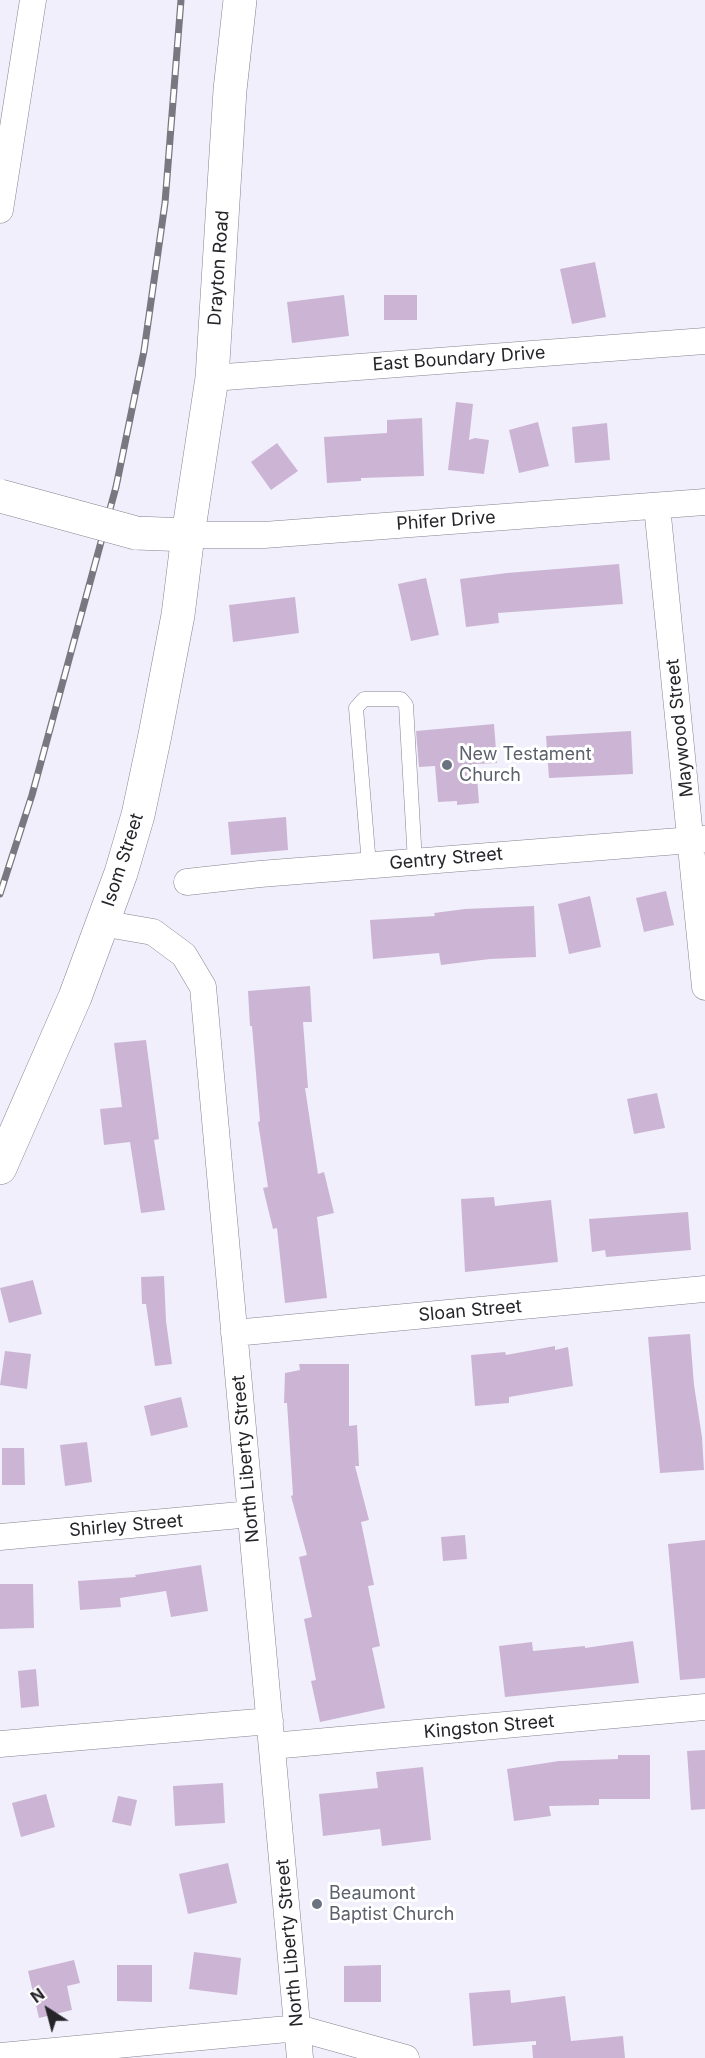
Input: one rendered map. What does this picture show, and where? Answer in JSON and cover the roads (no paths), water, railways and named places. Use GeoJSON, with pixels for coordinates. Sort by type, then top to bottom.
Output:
{"type":"FeatureCollection","features":[{"type":"Feature","properties":{"kind":"main road","name":"Drayton Road"},"geometry":{"type":"LineString","coordinates":[[188,535],[212,378],[230,90],[240,0]]}},
{"type":"Feature","properties":{"kind":"main road"},"geometry":{"type":"LineString","coordinates":[[0,496],[136,533],[188,535]]}},
{"type":"Feature","properties":{"kind":"main road","name":"Isom Street"},"geometry":{"type":"LineString","coordinates":[[0,1168],[75,997],[121,873],[138,815],[178,615],[188,535]]}},
{"type":"Feature","properties":{"kind":"street"},"geometry":{"type":"LineString","coordinates":[[0,210],[33,0]]}},
{"type":"Feature","properties":{"kind":"street","name":"East Boundary Drive"},"geometry":{"type":"LineString","coordinates":[[212,378],[705,341]]}},
{"type":"Feature","properties":{"kind":"street","name":"Phifer Drive"},"geometry":{"type":"LineString","coordinates":[[188,535],[264,535],[705,502]]}},
{"type":"Feature","properties":{"kind":"street","name":"Maywood Street"},"geometry":{"type":"LineString","coordinates":[[657,506],[698,839],[705,987]]}},
{"type":"Feature","properties":{"kind":"street","name":"Gentry Street"},"geometry":{"type":"LineString","coordinates":[[187,882],[698,839]]}},
{"type":"Feature","properties":{"kind":"street","name":"North Liberty Street"},"geometry":{"type":"LineString","coordinates":[[101,923],[153,932],[184,955],[203,987],[300,2058]]}},
{"type":"Feature","properties":{"kind":"street","name":"Sloan Street"},"geometry":{"type":"LineString","coordinates":[[234,1333],[705,1289]]}},
{"type":"Feature","properties":{"kind":"street","name":"Shirley Street"},"geometry":{"type":"LineString","coordinates":[[0,1537],[251,1514]]}},
{"type":"Feature","properties":{"kind":"street","name":"Kingston Street"},"geometry":{"type":"LineString","coordinates":[[0,1744],[271,1734],[705,1707]]}},
{"type":"Feature","properties":{"kind":"street"},"geometry":{"type":"LineString","coordinates":[[0,2056],[298,2028],[406,2058]]}},
{"type":"Feature","properties":{"kind":"lane"},"geometry":{"type":"LineString","coordinates":[[369,866],[356,708],[364,699],[401,699],[406,705],[415,862]]}},
{"type":"Feature","properties":{"kind":"railway"},"geometry":{"type":"LineString","coordinates":[[0,894],[32,795],[116,487],[144,351],[165,203],[181,0]]}},
{"type":"Feature","properties":{"kind":"place","name":"New Testament Church"},"geometry":{"type":"Point","coordinates":[447,765]}},
{"type":"Feature","properties":{"kind":"place","name":"Beaumont Baptist Church"},"geometry":{"type":"Point","coordinates":[317,1904]}}]}
